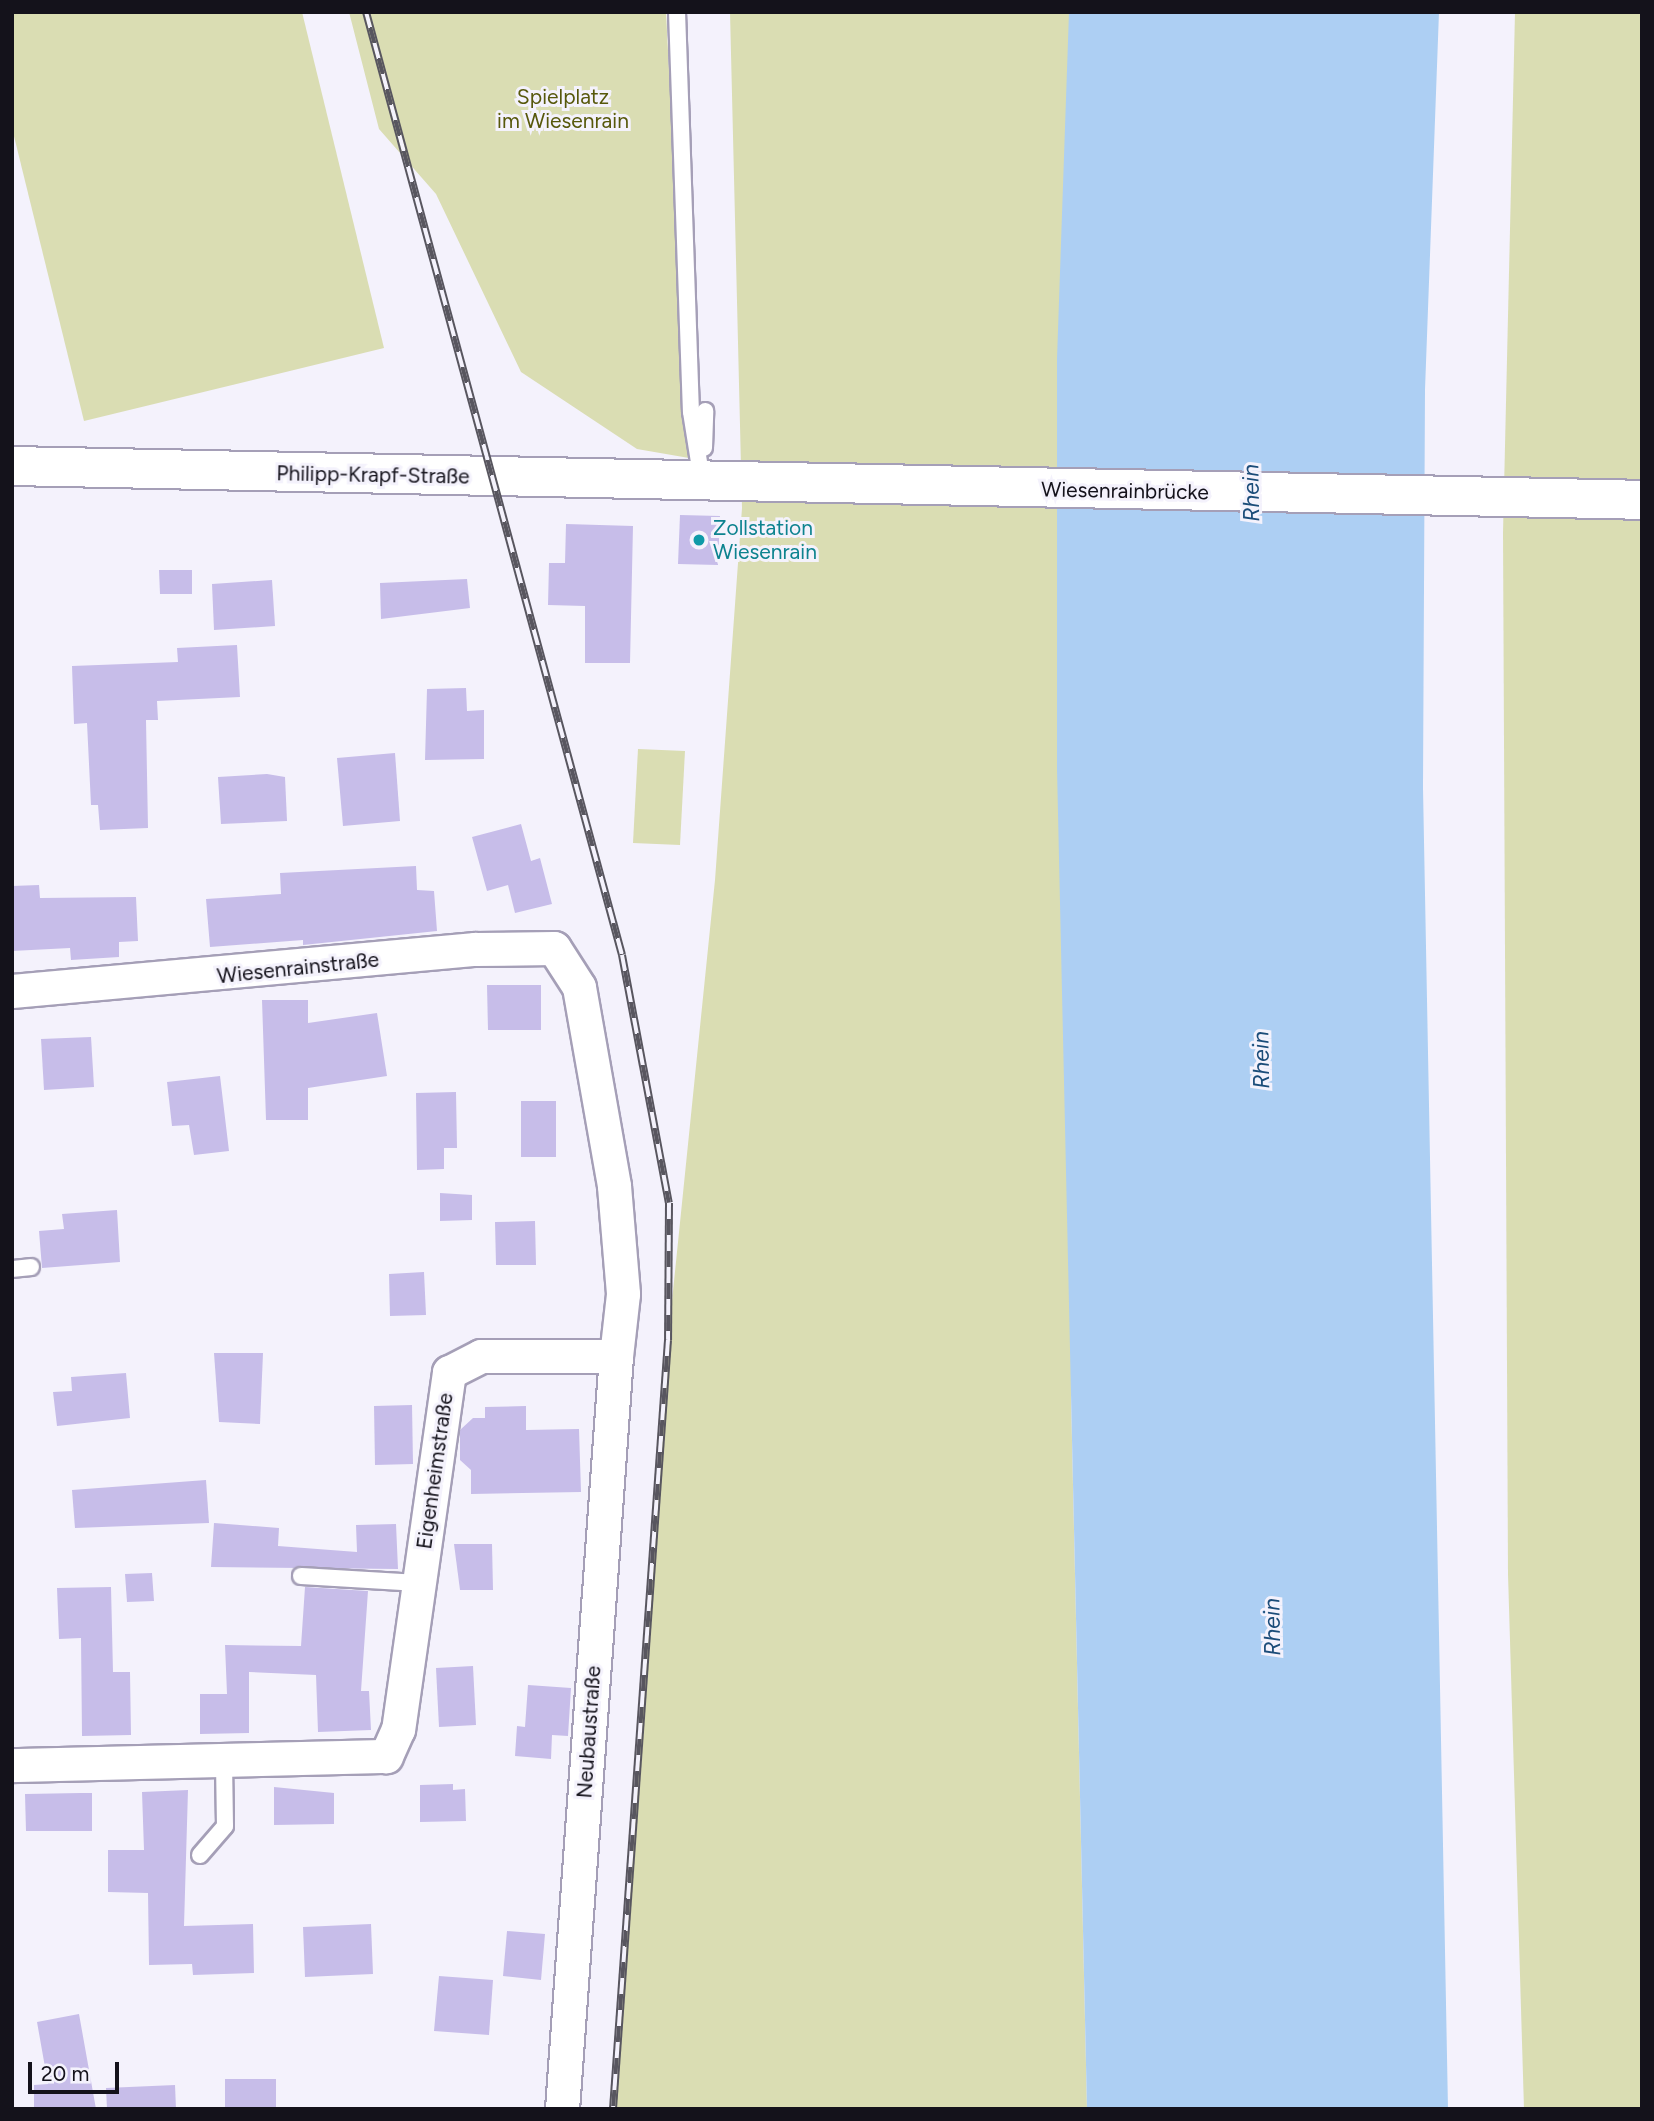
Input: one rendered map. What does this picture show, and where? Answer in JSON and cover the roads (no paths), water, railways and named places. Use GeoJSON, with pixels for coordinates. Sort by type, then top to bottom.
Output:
{"type":"FeatureCollection","features":[{"type":"Feature","properties":{"kind":"street","name":"Philipp-Krapf-Straße"},"geometry":{"type":"LineString","coordinates":[[12,466],[718,482]]}},
{"type":"Feature","properties":{"kind":"street","name":"Wiesenrainbrücke"},"geometry":{"type":"LineString","coordinates":[[718,482],[1642,500]]}},
{"type":"Feature","properties":{"kind":"street","name":"Wiesenrainstraße"},"geometry":{"type":"LineString","coordinates":[[12,991],[545,945],[573,969],[614,1186],[623,1294],[616,1356]]}},
{"type":"Feature","properties":{"kind":"street","name":"Eigenheimstraße"},"geometry":{"type":"LineString","coordinates":[[12,1765],[386,1756],[398,1729],[449,1372],[456,1363],[481,1356],[616,1356]]}},
{"type":"Feature","properties":{"kind":"street","name":"Neubaustraße"},"geometry":{"type":"LineString","coordinates":[[562,2109],[616,1356]]}},
{"type":"Feature","properties":{"kind":"lane"},"geometry":{"type":"LineString","coordinates":[[677,12],[691,412],[718,482]]}},
{"type":"Feature","properties":{"kind":"lane"},"geometry":{"type":"LineString","coordinates":[[705,411],[718,482]]}},
{"type":"Feature","properties":{"kind":"lane"},"geometry":{"type":"LineString","coordinates":[[12,1269],[31,1268]]}},
{"type":"Feature","properties":{"kind":"lane"},"geometry":{"type":"LineString","coordinates":[[301,1576],[418,1584]]}},
{"type":"Feature","properties":{"kind":"lane"},"geometry":{"type":"LineString","coordinates":[[200,1855],[225,1826],[224,1761]]}},
{"type":"Feature","properties":{"kind":"water","name":"Rhein"},"geometry":{"type":"Polygon","coordinates":[[[1069,12],[1439,12],[1425,390],[1423,788],[1448,2109],[1087,2109],[1057,769],[1057,359],[1069,12]]]}},
{"type":"Feature","properties":{"kind":"railway"},"geometry":{"type":"LineString","coordinates":[[366,12],[622,955],[669,1203],[668,1340],[613,2109]]}},
{"type":"Feature","properties":{"kind":"place","name":"Zollstation Wiesenrain"},"geometry":{"type":"Point","coordinates":[699,540]}},
{"type":"Feature","properties":{"kind":"park label","name":"Spielplatz im Wiesenrain"},"geometry":{"type":"Point","coordinates":[563,109]}}]}
